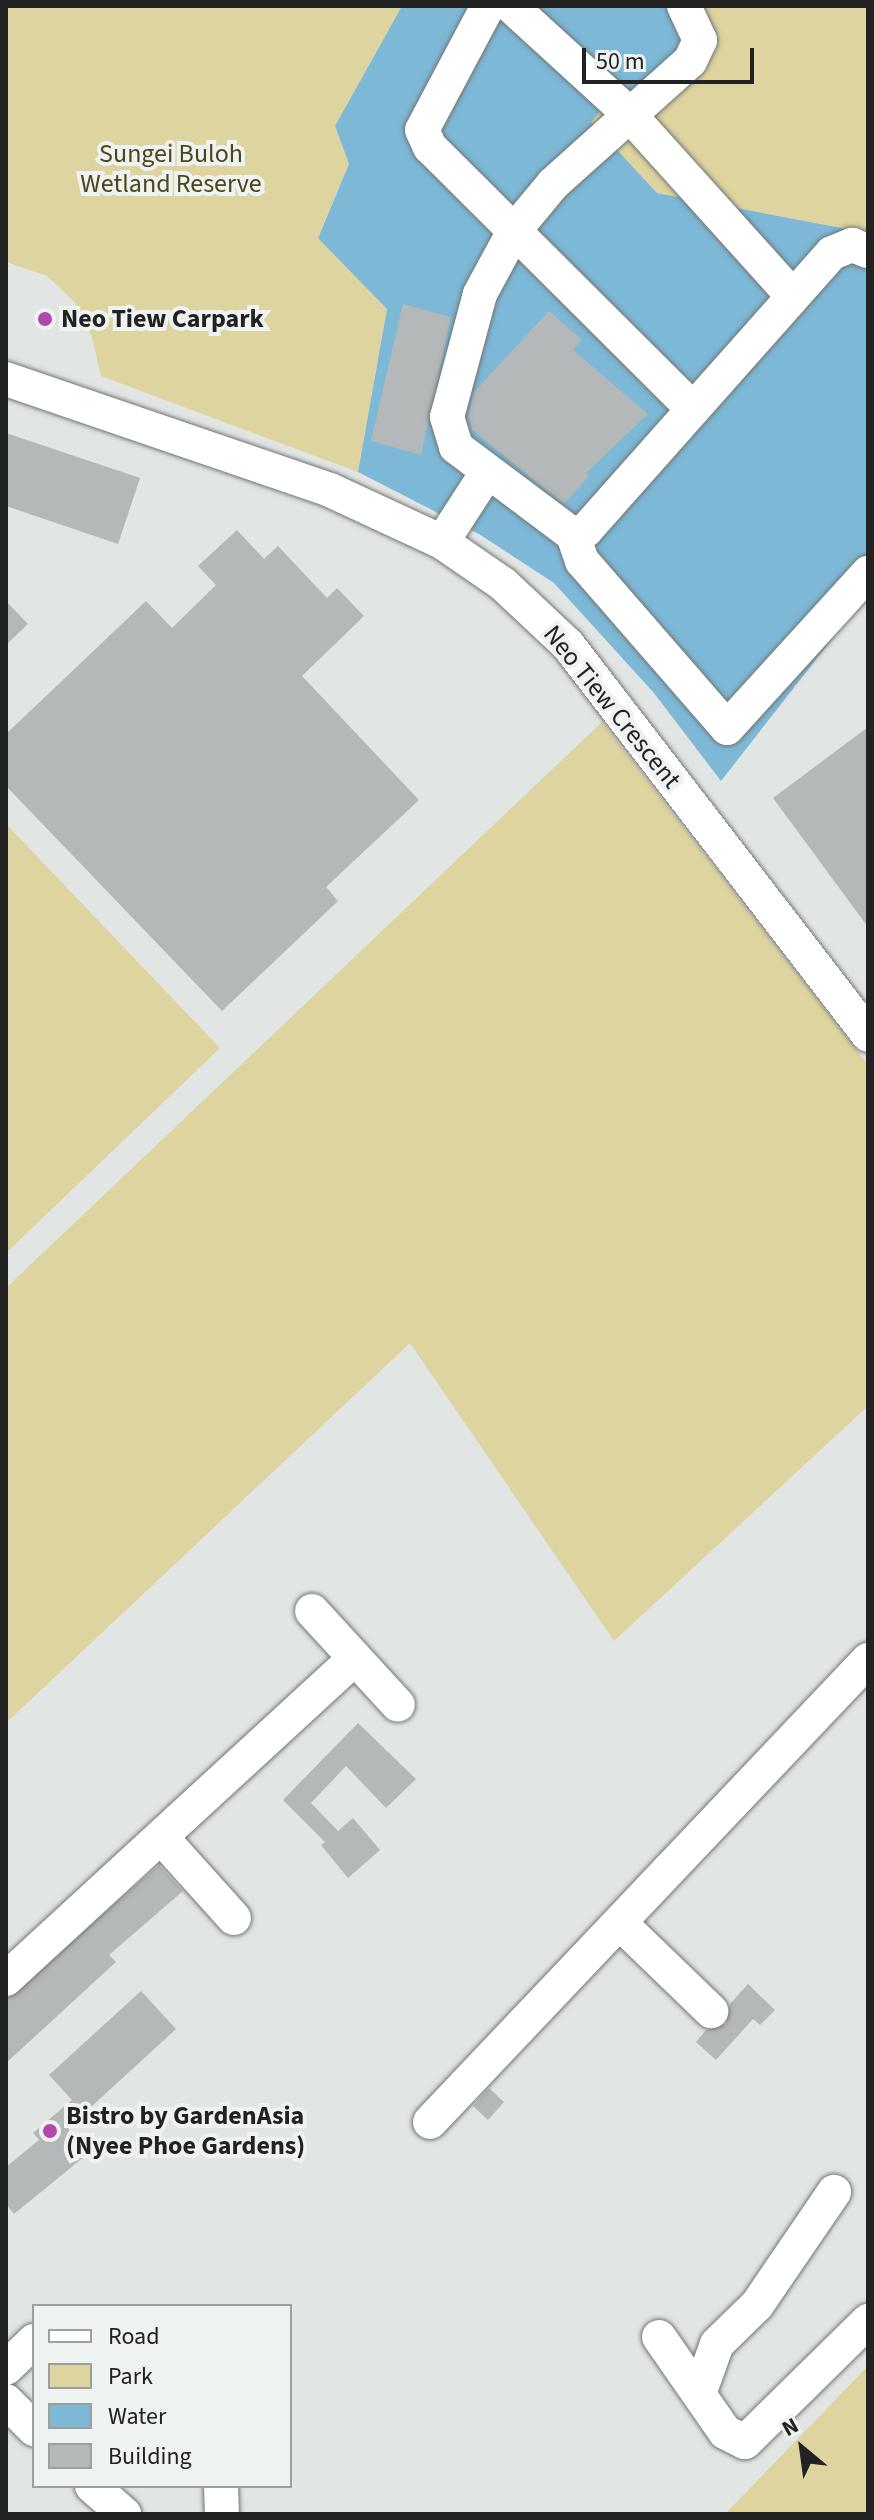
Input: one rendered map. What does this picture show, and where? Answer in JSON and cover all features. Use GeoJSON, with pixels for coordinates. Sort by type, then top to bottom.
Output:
{"type":"FeatureCollection","features":[{"type":"Feature","properties":{"kind":"street"},"geometry":{"type":"LineString","coordinates":[[488,6],[422,130],[430,147],[693,409]]}},
{"type":"Feature","properties":{"kind":"street"},"geometry":{"type":"LineString","coordinates":[[511,6],[627,112],[792,295]]}},
{"type":"Feature","properties":{"kind":"street"},"geometry":{"type":"LineString","coordinates":[[684,6],[696,21],[697,50],[627,112],[514,231],[480,294],[447,417],[456,447],[486,474],[573,535],[582,561],[727,728],[868,573]]}},
{"type":"Feature","properties":{"kind":"street"},"geometry":{"type":"LineString","coordinates":[[573,535],[586,530],[792,295],[840,248],[868,251]]}},
{"type":"Feature","properties":{"kind":"street","name":"Neo Tiew Crescent"},"geometry":{"type":"LineString","coordinates":[[6,379],[330,490],[442,542],[503,584],[568,645],[868,1035]]}},
{"type":"Feature","properties":{"kind":"street"},"geometry":{"type":"LineString","coordinates":[[442,542],[486,474]]}},
{"type":"Feature","properties":{"kind":"street"},"geometry":{"type":"LineString","coordinates":[[312,1611],[398,1705]]}},
{"type":"Feature","properties":{"kind":"street"},"geometry":{"type":"LineString","coordinates":[[6,1979],[355,1658]]}},
{"type":"Feature","properties":{"kind":"street"},"geometry":{"type":"LineString","coordinates":[[430,2122],[868,1660]]}},
{"type":"Feature","properties":{"kind":"street"},"geometry":{"type":"LineString","coordinates":[[161,1837],[234,1918]]}},
{"type":"Feature","properties":{"kind":"street"},"geometry":{"type":"LineString","coordinates":[[620,1923],[711,2011]]}},
{"type":"Feature","properties":{"kind":"street"},"geometry":{"type":"LineString","coordinates":[[699,2394],[717,2344],[757,2305],[834,2192]]}},
{"type":"Feature","properties":{"kind":"street"},"geometry":{"type":"LineString","coordinates":[[659,2337],[725,2432],[745,2442],[868,2321]]}},
{"type":"Feature","properties":{"kind":"street"},"geometry":{"type":"LineString","coordinates":[[6,2368],[32,2343]]}},
{"type":"Feature","properties":{"kind":"street"},"geometry":{"type":"LineString","coordinates":[[6,2401],[32,2427]]}},
{"type":"Feature","properties":{"kind":"street"},"geometry":{"type":"LineString","coordinates":[[94,2488],[124,2514]]}},
{"type":"Feature","properties":{"kind":"street"},"geometry":{"type":"LineString","coordinates":[[221,2488],[222,2514]]}},
{"type":"Feature","properties":{"kind":"green space","name":"Sungei Buloh Wetland Reserve"},"geometry":{"type":"Polygon","coordinates":[[[6,6],[402,6],[335,126],[349,164],[318,237],[387,309],[358,472],[101,376],[92,337],[74,301],[47,276],[6,262],[6,6]]]}},
{"type":"Feature","properties":{"kind":"green space"},"geometry":{"type":"Polygon","coordinates":[[[624,6],[868,6],[868,233],[657,193],[588,119],[665,50],[624,6]]]}},
{"type":"Feature","properties":{"kind":"green space"},"geometry":{"type":"Polygon","coordinates":[[[602,722],[868,1065],[868,1406],[614,1641],[410,1343],[6,1723],[6,1288],[602,722]]]}},
{"type":"Feature","properties":{"kind":"green space"},"geometry":{"type":"Polygon","coordinates":[[[6,824],[220,1048],[6,1253],[6,824]]]}},
{"type":"Feature","properties":{"kind":"green space"},"geometry":{"type":"Polygon","coordinates":[[[868,2366],[868,2514],[725,2514],[868,2366]]]}},
{"type":"Feature","properties":{"kind":"water"},"geometry":{"type":"Polygon","coordinates":[[[402,6],[667,6],[690,38],[630,99],[617,93],[591,122],[657,193],[868,233],[868,593],[721,781],[654,693],[554,583],[479,534],[358,472],[387,309],[318,238],[349,164],[335,126],[402,6]]]}},
{"type":"Feature","properties":{"kind":"building"},"geometry":{"type":"Polygon","coordinates":[[[403,304],[451,317],[421,455],[371,441],[403,304]]]}},
{"type":"Feature","properties":{"kind":"building"},"geometry":{"type":"Polygon","coordinates":[[[549,311],[582,340],[573,350],[648,414],[586,473],[589,476],[564,504],[472,430],[468,417],[474,392],[549,311]]]}},
{"type":"Feature","properties":{"kind":"building"},"geometry":{"type":"Polygon","coordinates":[[[6,433],[140,478],[118,544],[6,506],[6,433]]]}},
{"type":"Feature","properties":{"kind":"building"},"geometry":{"type":"Polygon","coordinates":[[[237,530],[264,559],[278,546],[327,598],[337,588],[364,616],[302,676],[419,800],[326,887],[338,901],[222,1011],[6,786],[6,734],[146,601],[172,628],[216,585],[198,566],[237,530]]]}},
{"type":"Feature","properties":{"kind":"building"},"geometry":{"type":"Polygon","coordinates":[[[6,601],[28,624],[6,645],[6,601]]]}},
{"type":"Feature","properties":{"kind":"building"},"geometry":{"type":"Polygon","coordinates":[[[868,727],[868,927],[773,798],[868,727]]]}},
{"type":"Feature","properties":{"kind":"building"},"geometry":{"type":"Polygon","coordinates":[[[358,1723],[416,1779],[386,1808],[346,1766],[311,1803],[338,1831],[353,1818],[380,1850],[348,1878],[321,1845],[325,1842],[283,1800],[358,1723]]]}},
{"type":"Feature","properties":{"kind":"building"},"geometry":{"type":"Polygon","coordinates":[[[159,1865],[183,1891],[109,1955],[116,1962],[6,2063],[6,1999],[159,1865]]]}},
{"type":"Feature","properties":{"kind":"building"},"geometry":{"type":"Polygon","coordinates":[[[748,1984],[775,2010],[760,2025],[753,2019],[716,2060],[696,2042],[706,2030],[726,2024],[730,2004],[748,1984]]]}},
{"type":"Feature","properties":{"kind":"building"},"geometry":{"type":"Polygon","coordinates":[[[141,1991],[176,2029],[68,2128],[85,2156],[14,2214],[6,2204],[6,2167],[39,2140],[33,2133],[72,2100],[49,2075],[141,1991]]]}},
{"type":"Feature","properties":{"kind":"building"},"geometry":{"type":"Polygon","coordinates":[[[489,2088],[504,2102],[488,2120],[473,2106],[489,2088]]]}},
{"type":"Feature","properties":{"kind":"place","name":"Neo Tiew Carpark"},"geometry":{"type":"Point","coordinates":[45,319]}},
{"type":"Feature","properties":{"kind":"place","name":"Bistro by GardenAsia (Nyee Phoe Gardens)"},"geometry":{"type":"Point","coordinates":[50,2131]}}]}
